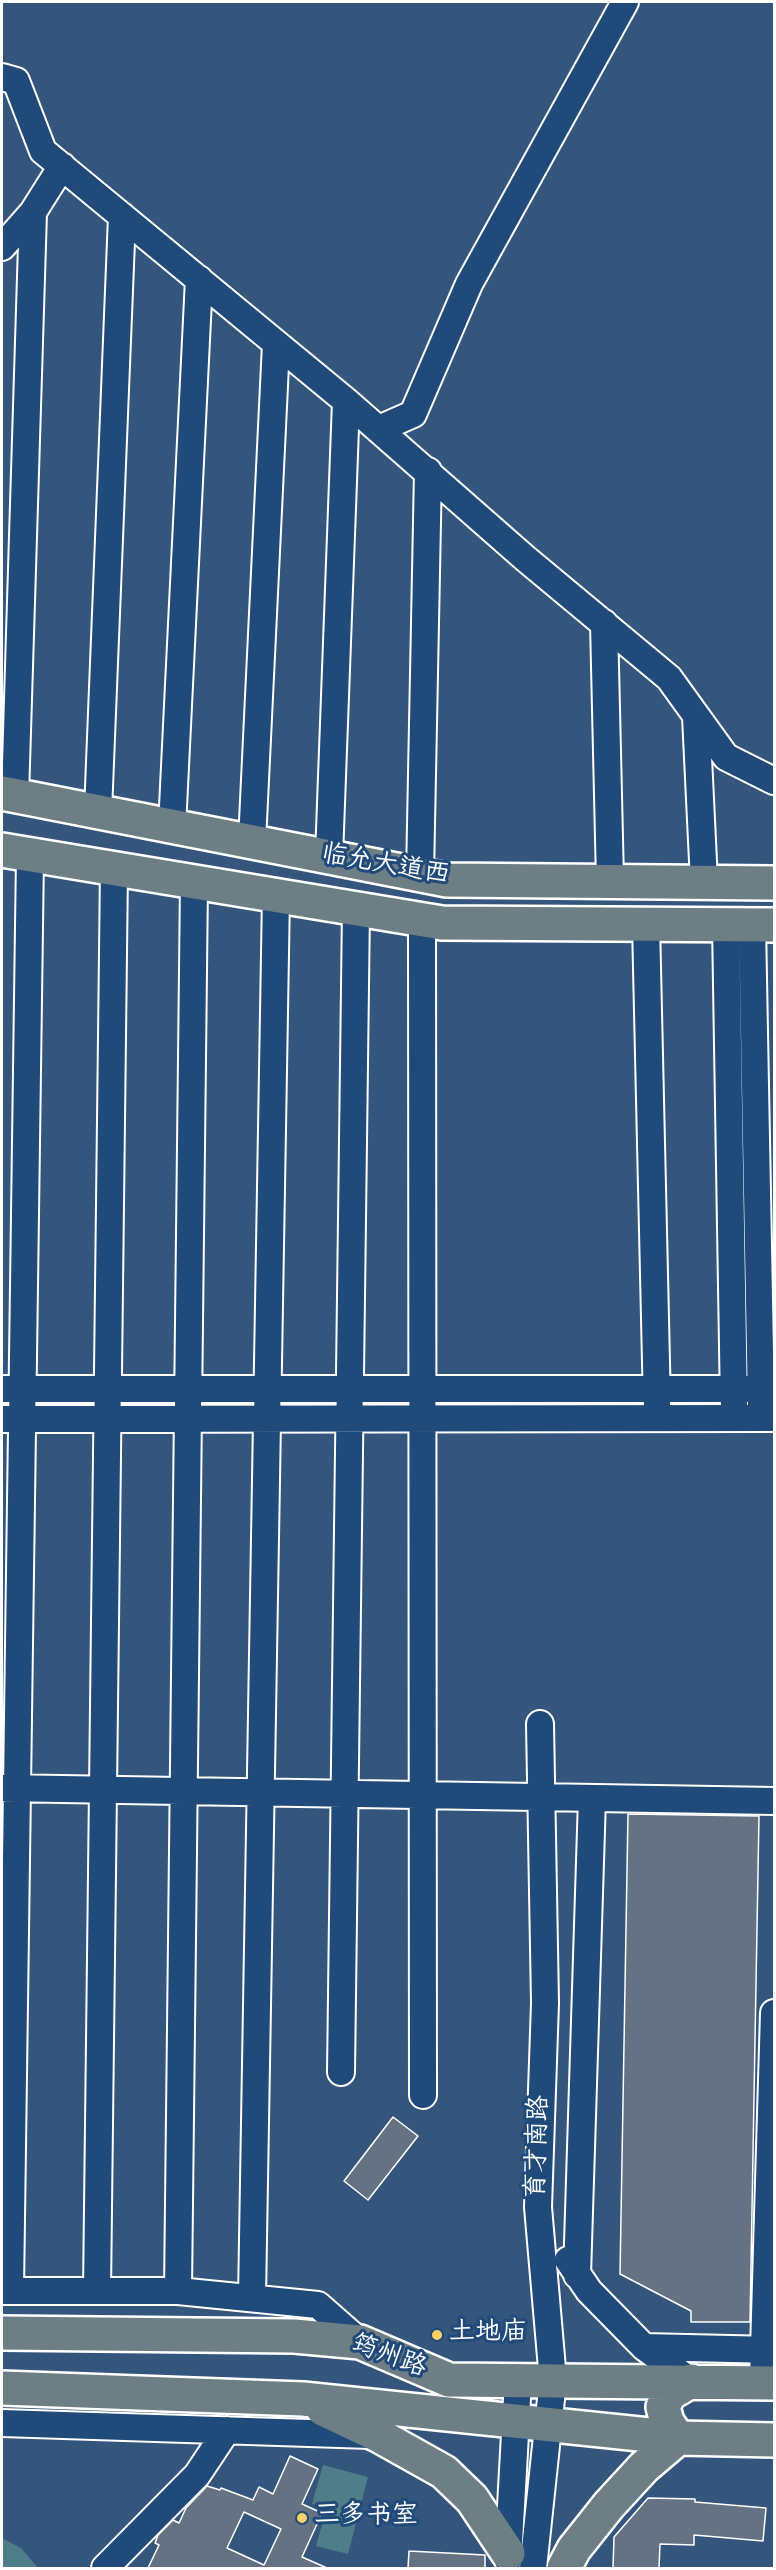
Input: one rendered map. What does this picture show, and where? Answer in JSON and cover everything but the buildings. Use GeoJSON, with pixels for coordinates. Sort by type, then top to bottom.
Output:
{"type":"FeatureCollection","features":[{"type":"Feature","properties":{"kind":"main road","name":"临允大道西"},"geometry":{"type":"LineString","coordinates":[[8,795],[447,880],[774,883]]}},
{"type":"Feature","properties":{"kind":"main road","name":"临允大道西"},"geometry":{"type":"LineString","coordinates":[[16,852],[442,922],[751,925]]}},
{"type":"Feature","properties":{"kind":"main road","name":"筠州路"},"geometry":{"type":"LineString","coordinates":[[2,2333],[294,2336],[360,2342],[449,2380],[769,2383]]}},
{"type":"Feature","properties":{"kind":"main road"},"geometry":{"type":"LineString","coordinates":[[564,2568],[574,2549],[609,2505],[644,2467],[678,2438],[667,2422],[663,2407],[669,2394],[691,2381]]}},
{"type":"Feature","properties":{"kind":"main road","name":"筠州路"},"geometry":{"type":"LineString","coordinates":[[2,2388],[303,2399],[678,2438],[774,2440]]}},
{"type":"Feature","properties":{"kind":"main road"},"geometry":{"type":"LineString","coordinates":[[303,2399],[378,2435],[444,2472],[472,2499],[516,2563]]}},
{"type":"Feature","properties":{"kind":"street"},"geometry":{"type":"LineString","coordinates":[[379,429],[412,414],[469,284],[625,2]]}},
{"type":"Feature","properties":{"kind":"street"},"geometry":{"type":"LineString","coordinates":[[2,77],[16,81],[43,151],[346,401],[526,559],[669,678],[726,758],[774,781]]}},
{"type":"Feature","properties":{"kind":"street"},"geometry":{"type":"LineString","coordinates":[[2,247],[33,212],[62,166]]}},
{"type":"Feature","properties":{"kind":"street"},"geometry":{"type":"LineString","coordinates":[[8,795],[33,212]]}},
{"type":"Feature","properties":{"kind":"street"},"geometry":{"type":"LineString","coordinates":[[98,812],[122,216]]}},
{"type":"Feature","properties":{"kind":"street"},"geometry":{"type":"LineString","coordinates":[[172,826],[199,279]]}},
{"type":"Feature","properties":{"kind":"street"},"geometry":{"type":"LineString","coordinates":[[252,842],[276,344]]}},
{"type":"Feature","properties":{"kind":"street"},"geometry":{"type":"LineString","coordinates":[[328,857],[346,401]]}},
{"type":"Feature","properties":{"kind":"street"},"geometry":{"type":"LineString","coordinates":[[420,875],[428,471]]}},
{"type":"Feature","properties":{"kind":"street"},"geometry":{"type":"LineString","coordinates":[[604,623],[610,881]]}},
{"type":"Feature","properties":{"kind":"street"},"geometry":{"type":"LineString","coordinates":[[696,716],[704,882]]}},
{"type":"Feature","properties":{"kind":"street"},"geometry":{"type":"LineString","coordinates":[[16,852],[6,2290],[178,2291],[318,2305],[360,2342]]}},
{"type":"Feature","properties":{"kind":"street"},"geometry":{"type":"LineString","coordinates":[[97,2291],[114,868]]}},
{"type":"Feature","properties":{"kind":"street"},"geometry":{"type":"LineString","coordinates":[[178,2291],[194,882]]}},
{"type":"Feature","properties":{"kind":"street"},"geometry":{"type":"LineString","coordinates":[[252,2297],[276,895]]}},
{"type":"Feature","properties":{"kind":"street"},"geometry":{"type":"LineString","coordinates":[[341,2072],[356,908]]}},
{"type":"Feature","properties":{"kind":"street"},"geometry":{"type":"LineString","coordinates":[[422,919],[423,2095]]}},
{"type":"Feature","properties":{"kind":"street"},"geometry":{"type":"LineString","coordinates":[[646,924],[658,1418]]}},
{"type":"Feature","properties":{"kind":"street"},"geometry":{"type":"LineString","coordinates":[[12,1419],[768,1418],[764,1017],[751,925]]}},
{"type":"Feature","properties":{"kind":"street"},"geometry":{"type":"LineString","coordinates":[[734,1418],[728,1017],[751,925]]}},
{"type":"Feature","properties":{"kind":"street"},"geometry":{"type":"LineString","coordinates":[[728,1017],[764,1017]]}},
{"type":"Feature","properties":{"kind":"street"},"geometry":{"type":"LineString","coordinates":[[729,1093],[765,1093]]}},
{"type":"Feature","properties":{"kind":"street"},"geometry":{"type":"LineString","coordinates":[[730,1167],[765,1167]]}},
{"type":"Feature","properties":{"kind":"street"},"geometry":{"type":"LineString","coordinates":[[731,1237],[766,1237]]}},
{"type":"Feature","properties":{"kind":"street"},"geometry":{"type":"LineString","coordinates":[[732,1311],[767,1311]]}},
{"type":"Feature","properties":{"kind":"street"},"geometry":{"type":"LineString","coordinates":[[12,1389],[767,1389]]}},
{"type":"Feature","properties":{"kind":"street","name":"育才南路"},"geometry":{"type":"LineString","coordinates":[[516,2563],[548,2425],[553,2380],[538,2207],[545,2003],[540,1724]]}},
{"type":"Feature","properties":{"kind":"street"},"geometry":{"type":"LineString","coordinates":[[10,1789],[774,1801]]}},
{"type":"Feature","properties":{"kind":"street"},"geometry":{"type":"LineString","coordinates":[[577,2275],[592,1798]]}},
{"type":"Feature","properties":{"kind":"street"},"geometry":{"type":"LineString","coordinates":[[769,2383],[774,2013]]}},
{"type":"Feature","properties":{"kind":"street"},"geometry":{"type":"LineString","coordinates":[[538,2207],[577,2275],[644,2347],[691,2381]]}},
{"type":"Feature","properties":{"kind":"street"},"geometry":{"type":"LineString","coordinates":[[644,2347],[769,2350]]}},
{"type":"Feature","properties":{"kind":"street"},"geometry":{"type":"LineString","coordinates":[[516,2563],[518,2380]]}},
{"type":"Feature","properties":{"kind":"street"},"geometry":{"type":"LineString","coordinates":[[2,2423],[378,2435]]}},
{"type":"Feature","properties":{"kind":"street"},"geometry":{"type":"LineString","coordinates":[[105,2568],[197,2475],[227,2430]]}},
{"type":"Feature","properties":{"kind":"green space"},"geometry":{"type":"Polygon","coordinates":[[[323,2465],[368,2477],[348,2554],[316,2546],[327,2507],[312,2504],[323,2465]]]}},
{"type":"Feature","properties":{"kind":"green space"},"geometry":{"type":"Polygon","coordinates":[[[2,2538],[21,2548],[38,2568],[2,2568],[2,2538]]]}},
{"type":"Feature","properties":{"kind":"place","name":"土地庙"},"geometry":{"type":"Point","coordinates":[437,2335]}},
{"type":"Feature","properties":{"kind":"place","name":"三多书室"},"geometry":{"type":"Point","coordinates":[302,2518]}}]}
